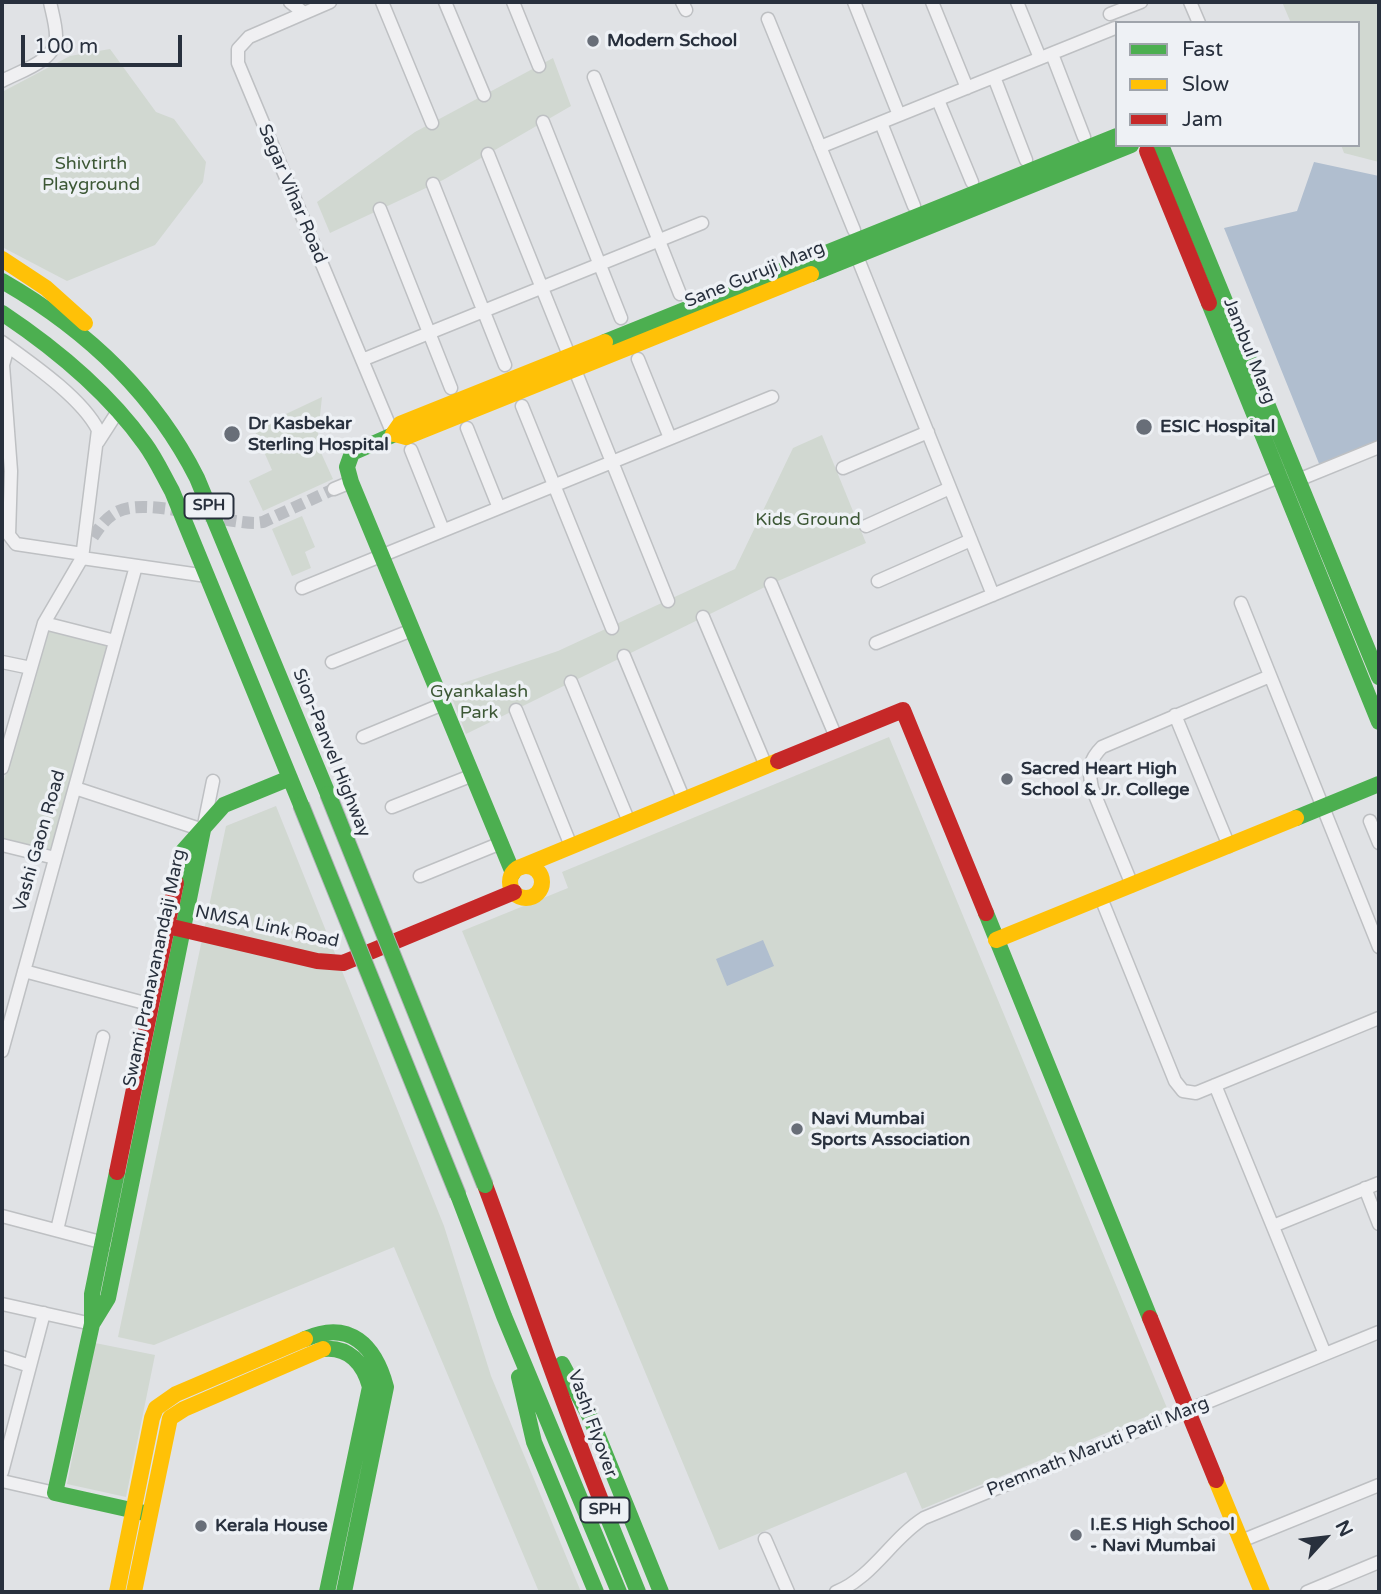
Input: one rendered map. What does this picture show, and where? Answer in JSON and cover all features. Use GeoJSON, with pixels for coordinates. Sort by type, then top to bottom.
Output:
{"type":"FeatureCollection","features":[{"type":"Feature","properties":{"kind":"main road","name":"Sane Guruji Marg"},"geometry":{"type":"LineString","coordinates":[[351,482],[348,467],[352,453],[393,435],[400,424],[571,363],[854,243],[1115,137]]}},
{"type":"Feature","properties":{"kind":"main road","name":"Sane Guruji Marg"},"geometry":{"type":"LineString","coordinates":[[854,243],[1143,147]]}},
{"type":"Feature","properties":{"kind":"main road","name":"Jambul Marg"},"geometry":{"type":"LineString","coordinates":[[1146,147],[1379,677]]}},
{"type":"Feature","properties":{"kind":"main road"},"geometry":{"type":"LineString","coordinates":[[2,259],[29,273],[84,321],[141,393]]}},
{"type":"Feature","properties":{"kind":"main road","name":"Sion-Panvel Highway"},"geometry":{"type":"LineString","coordinates":[[2,281],[66,323],[141,393],[170,430],[197,478],[328,794],[485,1185],[530,1306]]}},
{"type":"Feature","properties":{"kind":"main road","name":"SPH"},"geometry":{"type":"LineString","coordinates":[[2,313],[48,345],[118,411],[146,446],[172,491],[458,1195],[504,1316]]}},
{"type":"Feature","properties":{"kind":"main road","name":"Jambul Marg"},"geometry":{"type":"LineString","coordinates":[[1291,476],[1379,722]]}},
{"type":"Feature","properties":{"kind":"main road"},"geometry":{"type":"LineString","coordinates":[[351,482],[501,843],[517,870]]}},
{"type":"Feature","properties":{"kind":"main road"},"geometry":{"type":"LineString","coordinates":[[571,846],[553,866],[541,890],[533,897],[528,898],[514,892],[510,883],[517,870],[571,846],[902,709],[1262,1592]]}},
{"type":"Feature","properties":{"kind":"main road"},"geometry":{"type":"LineString","coordinates":[[203,830],[228,802],[290,778]]}},
{"type":"Feature","properties":{"kind":"main road"},"geometry":{"type":"LineString","coordinates":[[996,940],[1379,784]]}},
{"type":"Feature","properties":{"kind":"main road","name":"Swami Pranavanandaji Marg"},"geometry":{"type":"LineString","coordinates":[[55,1493],[92,1324],[108,1298],[111,1245],[175,927],[203,830]]}},
{"type":"Feature","properties":{"kind":"main road"},"geometry":{"type":"LineString","coordinates":[[517,870],[532,867],[542,879],[541,890]]}},
{"type":"Feature","properties":{"kind":"main road","name":"NMSA Link Road"},"geometry":{"type":"LineString","coordinates":[[175,927],[317,961],[343,963],[514,892]]}},
{"type":"Feature","properties":{"kind":"main road"},"geometry":{"type":"LineString","coordinates":[[530,1306],[591,1419],[661,1592]]}},
{"type":"Feature","properties":{"kind":"main road","name":"Vashi Flyover"},"geometry":{"type":"LineString","coordinates":[[530,1306],[571,1427],[638,1592]]}},
{"type":"Feature","properties":{"kind":"main road"},"geometry":{"type":"LineString","coordinates":[[504,1316],[534,1442],[596,1592]]}},
{"type":"Feature","properties":{"kind":"main road","name":"Vashi Flyover"},"geometry":{"type":"LineString","coordinates":[[504,1316],[619,1592]]}},
{"type":"Feature","properties":{"kind":"main road"},"geometry":{"type":"LineString","coordinates":[[134,1592],[152,1418],[156,1408],[166,1400],[324,1331],[341,1331],[359,1339],[373,1353],[383,1369],[386,1387],[344,1592]]}},
{"type":"Feature","properties":{"kind":"main road"},"geometry":{"type":"LineString","coordinates":[[117,1592],[170,1418],[184,1409],[317,1351],[338,1347],[349,1352],[361,1363],[370,1387],[327,1592]]}},
{"type":"Feature","properties":{"kind":"main road"},"geometry":{"type":"LineString","coordinates":[[55,1493],[141,1512]]}},
{"type":"Feature","properties":{"kind":"street"},"geometry":{"type":"LineString","coordinates":[[2,81],[43,60],[51,52],[57,38],[50,2]]}},
{"type":"Feature","properties":{"kind":"street"},"geometry":{"type":"LineString","coordinates":[[289,2],[304,13]]}},
{"type":"Feature","properties":{"kind":"street","name":"Sagar Vihar Road"},"geometry":{"type":"LineString","coordinates":[[330,2],[249,37],[239,50],[238,63],[393,435]]}},
{"type":"Feature","properties":{"kind":"street"},"geometry":{"type":"LineString","coordinates":[[382,2],[432,123]]}},
{"type":"Feature","properties":{"kind":"street"},"geometry":{"type":"LineString","coordinates":[[445,2],[484,95]]}},
{"type":"Feature","properties":{"kind":"street"},"geometry":{"type":"LineString","coordinates":[[513,2],[539,66]]}},
{"type":"Feature","properties":{"kind":"street"},"geometry":{"type":"LineString","coordinates":[[853,2],[900,115]]}},
{"type":"Feature","properties":{"kind":"street"},"geometry":{"type":"LineString","coordinates":[[932,2],[967,88]]}},
{"type":"Feature","properties":{"kind":"street"},"geometry":{"type":"LineString","coordinates":[[1017,2],[1084,136]]}},
{"type":"Feature","properties":{"kind":"street"},"geometry":{"type":"LineString","coordinates":[[1115,28],[1107,8],[1141,2]]}},
{"type":"Feature","properties":{"kind":"street"},"geometry":{"type":"LineString","coordinates":[[1190,2],[1198,21]]}},
{"type":"Feature","properties":{"kind":"street"},"geometry":{"type":"LineString","coordinates":[[768,19],[993,595]]}},
{"type":"Feature","properties":{"kind":"street"},"geometry":{"type":"LineString","coordinates":[[820,147],[1115,30]]}},
{"type":"Feature","properties":{"kind":"street"},"geometry":{"type":"LineString","coordinates":[[994,77],[1026,160]]}},
{"type":"Feature","properties":{"kind":"street"},"geometry":{"type":"LineString","coordinates":[[594,78],[680,294]]}},
{"type":"Feature","properties":{"kind":"street"},"geometry":{"type":"LineString","coordinates":[[938,100],[971,182]]}},
{"type":"Feature","properties":{"kind":"street"},"geometry":{"type":"LineString","coordinates":[[543,122],[621,318]]}},
{"type":"Feature","properties":{"kind":"street"},"geometry":{"type":"LineString","coordinates":[[881,123],[914,206]]}},
{"type":"Feature","properties":{"kind":"street"},"geometry":{"type":"LineString","coordinates":[[488,154],[668,601]]}},
{"type":"Feature","properties":{"kind":"street"},"geometry":{"type":"LineString","coordinates":[[433,184],[505,365]]}},
{"type":"Feature","properties":{"kind":"street"},"geometry":{"type":"LineString","coordinates":[[380,209],[451,388]]}},
{"type":"Feature","properties":{"kind":"street"},"geometry":{"type":"LineString","coordinates":[[362,359],[702,223]]}},
{"type":"Feature","properties":{"kind":"street"},"geometry":{"type":"LineString","coordinates":[[82,556],[97,430],[93,420],[35,365],[5,344],[3,365],[11,471],[9,535],[16,544],[136,566],[207,576]]}},
{"type":"Feature","properties":{"kind":"street"},"geometry":{"type":"LineString","coordinates":[[638,359],[670,438]]}},
{"type":"Feature","properties":{"kind":"street"},"geometry":{"type":"LineString","coordinates":[[302,588],[772,397]]}},
{"type":"Feature","properties":{"kind":"street"},"geometry":{"type":"LineString","coordinates":[[522,406],[612,628]]}},
{"type":"Feature","properties":{"kind":"street"},"geometry":{"type":"LineString","coordinates":[[97,442],[118,411]]}},
{"type":"Feature","properties":{"kind":"street"},"geometry":{"type":"LineString","coordinates":[[467,428],[499,508]]}},
{"type":"Feature","properties":{"kind":"street"},"geometry":{"type":"LineString","coordinates":[[843,468],[928,432]]}},
{"type":"Feature","properties":{"kind":"street"},"geometry":{"type":"LineString","coordinates":[[876,643],[1291,476],[1379,447]]}},
{"type":"Feature","properties":{"kind":"street"},"geometry":{"type":"LineString","coordinates":[[411,450],[443,530]]}},
{"type":"Feature","properties":{"kind":"street"},"geometry":{"type":"LineString","coordinates":[[334,489],[351,482]]}},
{"type":"Feature","properties":{"kind":"street"},"geometry":{"type":"LineString","coordinates":[[866,526],[950,488]]}},
{"type":"Feature","properties":{"kind":"street"},"geometry":{"type":"LineString","coordinates":[[2,768],[5,743],[44,623],[93,537]]}},
{"type":"Feature","properties":{"kind":"street"},"geometry":{"type":"LineString","coordinates":[[878,581],[971,540]]}},
{"type":"Feature","properties":{"kind":"street","name":"Vashi Gaon Road"},"geometry":{"type":"LineString","coordinates":[[2,1051],[136,566]]}},
{"type":"Feature","properties":{"kind":"street"},"geometry":{"type":"LineString","coordinates":[[771,584],[836,737]]}},
{"type":"Feature","properties":{"kind":"street"},"geometry":{"type":"LineString","coordinates":[[1241,603],[1323,807],[1373,914],[1379,947]]}},
{"type":"Feature","properties":{"kind":"street"},"geometry":{"type":"LineString","coordinates":[[704,617],[766,766]]}},
{"type":"Feature","properties":{"kind":"street"},"geometry":{"type":"LineString","coordinates":[[44,623],[116,641]]}},
{"type":"Feature","properties":{"kind":"street"},"geometry":{"type":"LineString","coordinates":[[332,662],[412,630]]}},
{"type":"Feature","properties":{"kind":"street"},"geometry":{"type":"LineString","coordinates":[[624,656],[684,800]]}},
{"type":"Feature","properties":{"kind":"street"},"geometry":{"type":"LineString","coordinates":[[2,662],[31,668]]}},
{"type":"Feature","properties":{"kind":"street"},"geometry":{"type":"LineString","coordinates":[[1132,885],[1092,788],[1089,772],[1091,758],[1102,747],[1270,676]]}},
{"type":"Feature","properties":{"kind":"street"},"geometry":{"type":"LineString","coordinates":[[571,682],[629,822]]}},
{"type":"Feature","properties":{"kind":"street"},"geometry":{"type":"LineString","coordinates":[[363,737],[443,704]]}},
{"type":"Feature","properties":{"kind":"street"},"geometry":{"type":"LineString","coordinates":[[516,710],[571,846]]}},
{"type":"Feature","properties":{"kind":"street"},"geometry":{"type":"LineString","coordinates":[[1175,715],[1229,846]]}},
{"type":"Feature","properties":{"kind":"street"},"geometry":{"type":"LineString","coordinates":[[392,807],[472,775]]}},
{"type":"Feature","properties":{"kind":"street"},"geometry":{"type":"LineString","coordinates":[[75,788],[203,830],[213,781]]}},
{"type":"Feature","properties":{"kind":"street"},"geometry":{"type":"LineString","coordinates":[[1370,821],[1379,843]]}},
{"type":"Feature","properties":{"kind":"street"},"geometry":{"type":"LineString","coordinates":[[420,876],[501,843]]}},
{"type":"Feature","properties":{"kind":"street"},"geometry":{"type":"LineString","coordinates":[[2,845],[55,858]]}},
{"type":"Feature","properties":{"kind":"street"},"geometry":{"type":"LineString","coordinates":[[1101,898],[1175,1081],[1183,1091],[1196,1093],[1379,1018]]}},
{"type":"Feature","properties":{"kind":"street"},"geometry":{"type":"LineString","coordinates":[[24,971],[159,1006]]}},
{"type":"Feature","properties":{"kind":"street"},"geometry":{"type":"LineString","coordinates":[[57,1230],[103,1037]]}},
{"type":"Feature","properties":{"kind":"street"},"geometry":{"type":"LineString","coordinates":[[1215,1085],[1325,1354]]}},
{"type":"Feature","properties":{"kind":"street"},"geometry":{"type":"LineString","coordinates":[[1273,1226],[1379,1183]]}},
{"type":"Feature","properties":{"kind":"street"},"geometry":{"type":"LineString","coordinates":[[1365,1188],[1379,1224]]}},
{"type":"Feature","properties":{"kind":"street"},"geometry":{"type":"LineString","coordinates":[[2,1216],[111,1245]]}},
{"type":"Feature","properties":{"kind":"street"},"geometry":{"type":"LineString","coordinates":[[2,1304],[92,1324]]}},
{"type":"Feature","properties":{"kind":"street"},"geometry":{"type":"LineString","coordinates":[[2,1472],[44,1313]]}},
{"type":"Feature","properties":{"kind":"street","name":"Premnath Maruti Patil Marg"},"geometry":{"type":"LineString","coordinates":[[836,1592],[856,1588],[908,1530],[924,1518],[1379,1332]]}},
{"type":"Feature","properties":{"kind":"street"},"geometry":{"type":"LineString","coordinates":[[2,1357],[30,1366]]}},
{"type":"Feature","properties":{"kind":"street"},"geometry":{"type":"LineString","coordinates":[[2,1481],[55,1493]]}},
{"type":"Feature","properties":{"kind":"street"},"geometry":{"type":"LineString","coordinates":[[1241,1541],[1379,1485]]}},
{"type":"Feature","properties":{"kind":"street"},"geometry":{"type":"LineString","coordinates":[[765,1539],[788,1592]]}},
{"type":"Feature","properties":{"kind":"street"},"geometry":{"type":"LineString","coordinates":[[1307,1592],[1379,1562]]}},
{"type":"Feature","properties":{"kind":"green space"},"geometry":{"type":"Polygon","coordinates":[[[1282,2],[1379,2],[1379,162],[1344,153],[1342,147],[1360,147],[1360,21],[1290,21],[1282,2]]]}},
{"type":"Feature","properties":{"kind":"green space","name":"Shivtirth Playground"},"geometry":{"type":"Polygon","coordinates":[[[110,49],[156,112],[174,119],[206,162],[203,182],[155,245],[67,281],[2,247],[2,92],[70,56],[110,49]]]}},
{"type":"Feature","properties":{"kind":"green space"},"geometry":{"type":"Polygon","coordinates":[[[553,58],[571,106],[443,180],[330,233],[317,202],[415,132],[553,58]]]}},
{"type":"Feature","properties":{"kind":"green space"},"geometry":{"type":"Polygon","coordinates":[[[322,397],[317,444],[333,479],[263,511],[249,481],[272,470],[254,429],[322,397]]]}},
{"type":"Feature","properties":{"kind":"green space"},"geometry":{"type":"Polygon","coordinates":[[[822,435],[866,543],[771,584],[466,734],[448,688],[558,651],[735,569],[793,448],[822,435]]]}},
{"type":"Feature","properties":{"kind":"green space"},"geometry":{"type":"Polygon","coordinates":[[[302,516],[315,547],[305,552],[311,568],[292,576],[272,529],[302,516]]]}},
{"type":"Feature","properties":{"kind":"green space"},"geometry":{"type":"Polygon","coordinates":[[[47,628],[110,645],[52,852],[2,840],[2,787],[47,628]]]}},
{"type":"Feature","properties":{"kind":"green space","name":"Navi Mumbai Sports Association"},"geometry":{"type":"Polygon","coordinates":[[[889,737],[1167,1408],[922,1509],[906,1472],[719,1550],[462,931],[568,888],[562,872],[889,737]]]}},
{"type":"Feature","properties":{"kind":"green space"},"geometry":{"type":"Polygon","coordinates":[[[276,806],[444,1226],[491,1376],[581,1592],[539,1592],[394,1247],[154,1345],[118,1337],[226,826],[276,806]]]}},
{"type":"Feature","properties":{"kind":"green space"},"geometry":{"type":"Polygon","coordinates":[[[95,1343],[155,1355],[126,1497],[67,1484],[95,1343]]]}},
{"type":"Feature","properties":{"kind":"water"},"geometry":{"type":"Polygon","coordinates":[[[1314,162],[1379,176],[1379,442],[1320,466],[1224,228],[1297,211],[1314,162]]]}},
{"type":"Feature","properties":{"kind":"water"},"geometry":{"type":"Polygon","coordinates":[[[763,940],[774,966],[727,986],[716,959],[763,940]]]}},
{"type":"Feature","properties":{"kind":"tunnel"},"geometry":{"type":"LineString","coordinates":[[93,537],[108,518],[128,508],[163,508],[255,523],[263,522],[334,489]]}},
{"type":"Feature","properties":{"kind":"traffic: fast"},"geometry":{"type":"LineString","coordinates":[[605,342],[1115,137]]}},
{"type":"Feature","properties":{"kind":"traffic: fast"},"geometry":{"type":"LineString","coordinates":[[811,274],[1126,147]]}},
{"type":"Feature","properties":{"kind":"traffic: fast"},"geometry":{"type":"LineString","coordinates":[[1162,147],[1379,677]]}},
{"type":"Feature","properties":{"kind":"traffic: fast"},"geometry":{"type":"LineString","coordinates":[[2,281],[61,320],[114,365],[160,418],[180,447],[197,478],[328,794]]}},
{"type":"Feature","properties":{"kind":"traffic: fast"},"geometry":{"type":"LineString","coordinates":[[1209,303],[1379,722]]}},
{"type":"Feature","properties":{"kind":"traffic: fast"},"geometry":{"type":"LineString","coordinates":[[2,313],[80,372],[114,406],[153,455],[172,491],[301,805]]}},
{"type":"Feature","properties":{"kind":"traffic: fast"},"geometry":{"type":"LineString","coordinates":[[395,434],[352,453],[347,467],[351,482],[513,873]]}},
{"type":"Feature","properties":{"kind":"traffic: fast"},"geometry":{"type":"LineString","coordinates":[[176,883],[183,851],[224,805],[290,778]]}},
{"type":"Feature","properties":{"kind":"traffic: fast"},"geometry":{"type":"LineString","coordinates":[[1296,818],[1379,784]]}},
{"type":"Feature","properties":{"kind":"traffic: fast"},"geometry":{"type":"LineString","coordinates":[[328,794],[485,1185]]}},
{"type":"Feature","properties":{"kind":"traffic: fast"},"geometry":{"type":"LineString","coordinates":[[301,805],[458,1195]]}},
{"type":"Feature","properties":{"kind":"traffic: fast"},"geometry":{"type":"LineString","coordinates":[[92,1324],[108,1298],[203,830]]}},
{"type":"Feature","properties":{"kind":"traffic: fast"},"geometry":{"type":"LineString","coordinates":[[986,913],[1150,1318]]}},
{"type":"Feature","properties":{"kind":"traffic: fast"},"geometry":{"type":"LineString","coordinates":[[117,1172],[92,1294],[92,1324],[55,1493],[149,1514]]}},
{"type":"Feature","properties":{"kind":"traffic: fast"},"geometry":{"type":"LineString","coordinates":[[458,1195],[504,1316],[619,1592]]}},
{"type":"Feature","properties":{"kind":"traffic: fast"},"geometry":{"type":"LineString","coordinates":[[305,1339],[335,1332],[358,1340],[375,1359],[386,1387],[344,1592]]}},
{"type":"Feature","properties":{"kind":"traffic: fast"},"geometry":{"type":"LineString","coordinates":[[323,1349],[340,1350],[354,1358],[364,1371],[370,1387],[327,1592]]}},
{"type":"Feature","properties":{"kind":"traffic: fast"},"geometry":{"type":"LineString","coordinates":[[562,1364],[591,1419],[661,1592]]}},
{"type":"Feature","properties":{"kind":"traffic: fast"},"geometry":{"type":"LineString","coordinates":[[519,1377],[534,1442],[596,1592]]}},
{"type":"Feature","properties":{"kind":"traffic: fast"},"geometry":{"type":"LineString","coordinates":[[604,1508],[638,1592]]}},
{"type":"Feature","properties":{"kind":"traffic: slow"},"geometry":{"type":"LineString","coordinates":[[2,259],[46,288],[85,323]]}},
{"type":"Feature","properties":{"kind":"traffic: slow"},"geometry":{"type":"LineString","coordinates":[[395,434],[406,437],[811,274]]}},
{"type":"Feature","properties":{"kind":"traffic: slow"},"geometry":{"type":"LineString","coordinates":[[393,434],[400,424],[605,342]]}},
{"type":"Feature","properties":{"kind":"traffic: slow"},"geometry":{"type":"LineString","coordinates":[[521,867],[778,761]]}},
{"type":"Feature","properties":{"kind":"traffic: slow"},"geometry":{"type":"LineString","coordinates":[[996,940],[1296,818]]}},
{"type":"Feature","properties":{"kind":"traffic: slow"},"geometry":{"type":"LineString","coordinates":[[526,866],[537,871],[542,882],[537,893],[526,898],[515,893],[510,882],[515,871],[526,866]]}},
{"type":"Feature","properties":{"kind":"traffic: slow"},"geometry":{"type":"LineString","coordinates":[[117,1592],[156,1408],[176,1394],[305,1339]]}},
{"type":"Feature","properties":{"kind":"traffic: slow"},"geometry":{"type":"LineString","coordinates":[[134,1592],[170,1418],[184,1409],[323,1349]]}},
{"type":"Feature","properties":{"kind":"traffic: slow"},"geometry":{"type":"LineString","coordinates":[[1216,1480],[1262,1592]]}},
{"type":"Feature","properties":{"kind":"traffic: jam"},"geometry":{"type":"LineString","coordinates":[[1147,151],[1209,303]]}},
{"type":"Feature","properties":{"kind":"traffic: jam"},"geometry":{"type":"LineString","coordinates":[[778,761],[903,710],[986,913]]}},
{"type":"Feature","properties":{"kind":"traffic: jam"},"geometry":{"type":"LineString","coordinates":[[117,1172],[176,883]]}},
{"type":"Feature","properties":{"kind":"traffic: jam"},"geometry":{"type":"LineString","coordinates":[[172,927],[317,961],[343,963],[514,892]]}},
{"type":"Feature","properties":{"kind":"traffic: jam"},"geometry":{"type":"LineString","coordinates":[[485,1185],[604,1508]]}},
{"type":"Feature","properties":{"kind":"traffic: jam"},"geometry":{"type":"LineString","coordinates":[[1150,1318],[1216,1480]]}},
{"type":"Feature","properties":{"kind":"place","name":"Modern School"},"geometry":{"type":"Point","coordinates":[593,41]}},
{"type":"Feature","properties":{"kind":"place","name":"ESIC Hospital"},"geometry":{"type":"Point","coordinates":[1144,427]}},
{"type":"Feature","properties":{"kind":"place","name":"Dr Kasbekar Sterling Hospital"},"geometry":{"type":"Point","coordinates":[232,434]}},
{"type":"Feature","properties":{"kind":"place","name":"Sacred Heart High School & Jr. College"},"geometry":{"type":"Point","coordinates":[1007,779]}},
{"type":"Feature","properties":{"kind":"place","name":"Navi Mumbai Sports Association"},"geometry":{"type":"Point","coordinates":[797,1129]}},
{"type":"Feature","properties":{"kind":"place","name":"Kerala House"},"geometry":{"type":"Point","coordinates":[201,1526]}},
{"type":"Feature","properties":{"kind":"place","name":"I.E.S High School - Navi Mumbai"},"geometry":{"type":"Point","coordinates":[1076,1535]}},
{"type":"Feature","properties":{"kind":"park label","name":"Kids Ground"},"geometry":{"type":"Point","coordinates":[808,520]}},
{"type":"Feature","properties":{"kind":"park label","name":"Gyankalash Park"},"geometry":{"type":"Point","coordinates":[479,702]}}]}
